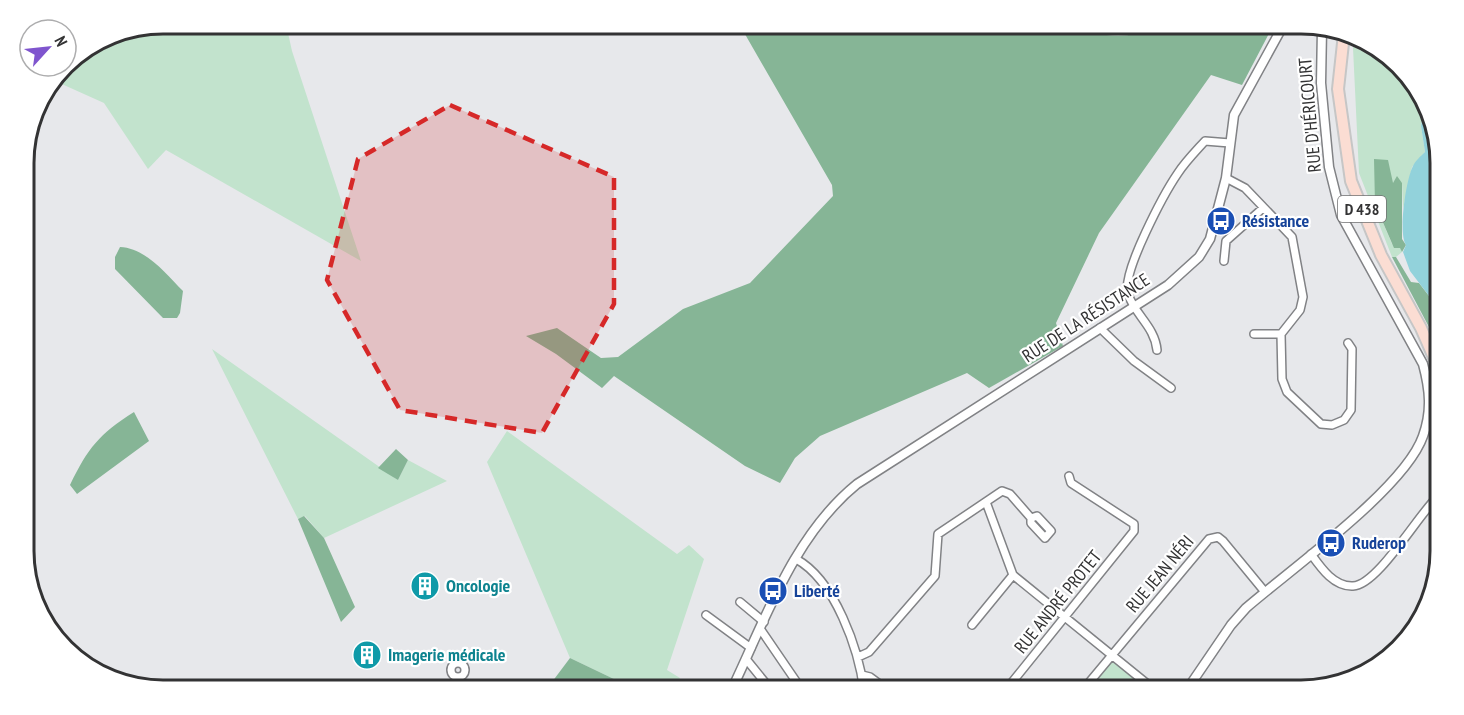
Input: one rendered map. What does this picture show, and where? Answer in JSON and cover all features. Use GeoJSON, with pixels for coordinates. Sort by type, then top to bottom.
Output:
{"type":"FeatureCollection","features":[{"type":"Feature","properties":{"kind":"main road","name":"D 438"},"geometry":{"type":"LineString","coordinates":[[1343,42],[1338,89],[1351,181],[1381,255],[1430,350]]}},
{"type":"Feature","properties":{"kind":"street","name":"RUE DE LA RÉSISTANCE"},"geometry":{"type":"LineString","coordinates":[[736,680],[796,559],[818,523],[837,500],[857,484],[1135,306],[1185,272],[1199,257],[1210,239],[1226,178],[1234,115],[1279,34]]}},
{"type":"Feature","properties":{"kind":"street","name":"RUE D'HÉRICOURT"},"geometry":{"type":"LineString","coordinates":[[1194,680],[1231,625],[1265,592],[1382,492],[1408,464],[1423,438],[1429,411],[1430,390],[1423,364],[1341,215],[1329,167],[1321,83],[1322,37]]}},
{"type":"Feature","properties":{"kind":"street"},"geometry":{"type":"LineString","coordinates":[[1157,350],[1156,337],[1128,293],[1127,278],[1133,260],[1178,173],[1205,141],[1230,143]]}},
{"type":"Feature","properties":{"kind":"street"},"geometry":{"type":"LineString","coordinates":[[1226,178],[1245,188],[1292,237],[1304,297],[1300,310],[1281,334],[1282,379],[1287,392],[1321,424],[1332,425],[1344,420],[1351,410],[1352,349],[1348,344]]}},
{"type":"Feature","properties":{"kind":"street"},"geometry":{"type":"LineString","coordinates":[[1224,261],[1226,242],[1263,208]]}},
{"type":"Feature","properties":{"kind":"street"},"geometry":{"type":"LineString","coordinates":[[1100,328],[1134,361],[1171,388]]}},
{"type":"Feature","properties":{"kind":"street"},"geometry":{"type":"LineString","coordinates":[[1254,334],[1281,334]]}},
{"type":"Feature","properties":{"kind":"street","name":"RUE ANDRÉ PROTET"},"geometry":{"type":"LineString","coordinates":[[1014,680],[1134,531],[1134,524],[1071,483],[1069,477]]}},
{"type":"Feature","properties":{"kind":"street"},"geometry":{"type":"LineString","coordinates":[[858,657],[870,652],[935,576],[938,534],[1002,491],[1010,494],[1031,518]]}},
{"type":"Feature","properties":{"kind":"street"},"geometry":{"type":"LineString","coordinates":[[986,502],[1013,575],[1142,680]]}},
{"type":"Feature","properties":{"kind":"street"},"geometry":{"type":"LineString","coordinates":[[1311,554],[1333,579],[1354,586],[1364,583],[1380,570],[1430,503]]}},
{"type":"Feature","properties":{"kind":"street","name":"RUE JEAN NÉRI"},"geometry":{"type":"LineString","coordinates":[[1091,680],[1209,539],[1218,537],[1223,541],[1265,592]]}},
{"type":"Feature","properties":{"kind":"street"},"geometry":{"type":"LineString","coordinates":[[796,559],[808,565],[819,579],[848,627],[863,680]]}},
{"type":"Feature","properties":{"kind":"street"},"geometry":{"type":"LineString","coordinates":[[972,625],[1013,575]]}},
{"type":"Feature","properties":{"kind":"street"},"geometry":{"type":"LineString","coordinates":[[740,602],[763,626],[796,680]]}},
{"type":"Feature","properties":{"kind":"street"},"geometry":{"type":"LineString","coordinates":[[706,615],[752,648]]}},
{"type":"Feature","properties":{"kind":"street"},"geometry":{"type":"LineString","coordinates":[[746,659],[763,680]]}},
{"type":"Feature","properties":{"kind":"street"},"geometry":{"type":"LineString","coordinates":[[862,675],[870,676],[875,680]]}},
{"type":"Feature","properties":{"kind":"highlighted area"},"geometry":{"type":"Polygon","coordinates":[[[450,105],[614,177],[614,304],[542,433],[400,410],[327,280],[358,159],[450,105]]]}},
{"type":"Feature","properties":{"kind":"green space"},"geometry":{"type":"Polygon","coordinates":[[[288,34],[361,261],[166,150],[148,169],[104,103],[62,84],[68,78],[78,78],[79,67],[92,56],[114,44],[147,36],[288,34]]]}},
{"type":"Feature","properties":{"kind":"green space"},"geometry":{"type":"Polygon","coordinates":[[[745,34],[1095,34],[1118,36],[1132,34],[1269,34],[1242,85],[1211,75],[1099,233],[1056,323],[1063,346],[989,388],[967,373],[820,436],[795,458],[780,483],[745,466],[614,376],[602,388],[556,354],[526,336],[557,328],[601,358],[618,357],[683,309],[750,283],[833,196],[832,185],[745,34]]]}},
{"type":"Feature","properties":{"kind":"green space"},"geometry":{"type":"Polygon","coordinates":[[[1095,34],[1132,34],[1118,36],[1095,34]]]}},
{"type":"Feature","properties":{"kind":"green space"},"geometry":{"type":"Polygon","coordinates":[[[1353,48],[1365,52],[1392,72],[1412,99],[1422,121],[1425,152],[1412,167],[1403,209],[1402,183],[1396,180],[1375,204],[1392,244],[1400,247],[1402,252],[1396,257],[1392,257],[1359,173],[1353,48]]]}},
{"type":"Feature","properties":{"kind":"green space"},"geometry":{"type":"Polygon","coordinates":[[[1374,159],[1388,160],[1393,183],[1397,176],[1402,183],[1402,239],[1406,245],[1402,252],[1400,248],[1394,248],[1375,204],[1374,159]]]}},
{"type":"Feature","properties":{"kind":"green space"},"geometry":{"type":"Polygon","coordinates":[[[120,247],[129,248],[147,257],[183,291],[180,313],[177,318],[163,318],[115,269],[115,257],[120,247]]]}},
{"type":"Feature","properties":{"kind":"green space"},"geometry":{"type":"Polygon","coordinates":[[[1392,257],[1396,257],[1411,282],[1419,283],[1430,297],[1430,329],[1392,257]]]}},
{"type":"Feature","properties":{"kind":"green space"},"geometry":{"type":"Polygon","coordinates":[[[212,349],[398,480],[408,460],[447,481],[324,538],[305,516],[298,519],[212,349]]]}},
{"type":"Feature","properties":{"kind":"green space"},"geometry":{"type":"Polygon","coordinates":[[[134,412],[149,441],[77,494],[70,485],[89,451],[112,427],[134,412]]]}},
{"type":"Feature","properties":{"kind":"green space"},"geometry":{"type":"Polygon","coordinates":[[[507,431],[677,554],[689,545],[704,559],[667,670],[680,678],[679,680],[616,680],[570,658],[487,462],[507,431]]]}},
{"type":"Feature","properties":{"kind":"green space"},"geometry":{"type":"Polygon","coordinates":[[[396,449],[408,460],[398,480],[378,468],[396,449]]]}},
{"type":"Feature","properties":{"kind":"green space"},"geometry":{"type":"Polygon","coordinates":[[[304,516],[324,538],[355,607],[341,622],[298,519],[304,516]]]}},
{"type":"Feature","properties":{"kind":"green space"},"geometry":{"type":"Polygon","coordinates":[[[570,658],[616,680],[554,680],[570,658]]]}},
{"type":"Feature","properties":{"kind":"green space"},"geometry":{"type":"Polygon","coordinates":[[[1110,662],[1115,663],[1136,680],[1095,680],[1110,662]]]}},
{"type":"Feature","properties":{"kind":"water"},"geometry":{"type":"Polygon","coordinates":[[[1422,121],[1430,164],[1430,297],[1410,271],[1403,252],[1406,245],[1403,219],[1408,182],[1414,164],[1425,152],[1422,121]]]}},
{"type":"Feature","properties":{"kind":"place","name":"Résistance"},"geometry":{"type":"Point","coordinates":[1221,221]}},
{"type":"Feature","properties":{"kind":"place","name":"Ruderop"},"geometry":{"type":"Point","coordinates":[1331,543]}},
{"type":"Feature","properties":{"kind":"place","name":"Oncologie"},"geometry":{"type":"Point","coordinates":[425,586]}},
{"type":"Feature","properties":{"kind":"place","name":"Liberté"},"geometry":{"type":"Point","coordinates":[773,591]}},
{"type":"Feature","properties":{"kind":"place","name":"Imagerie médicale"},"geometry":{"type":"Point","coordinates":[367,655]}}]}
